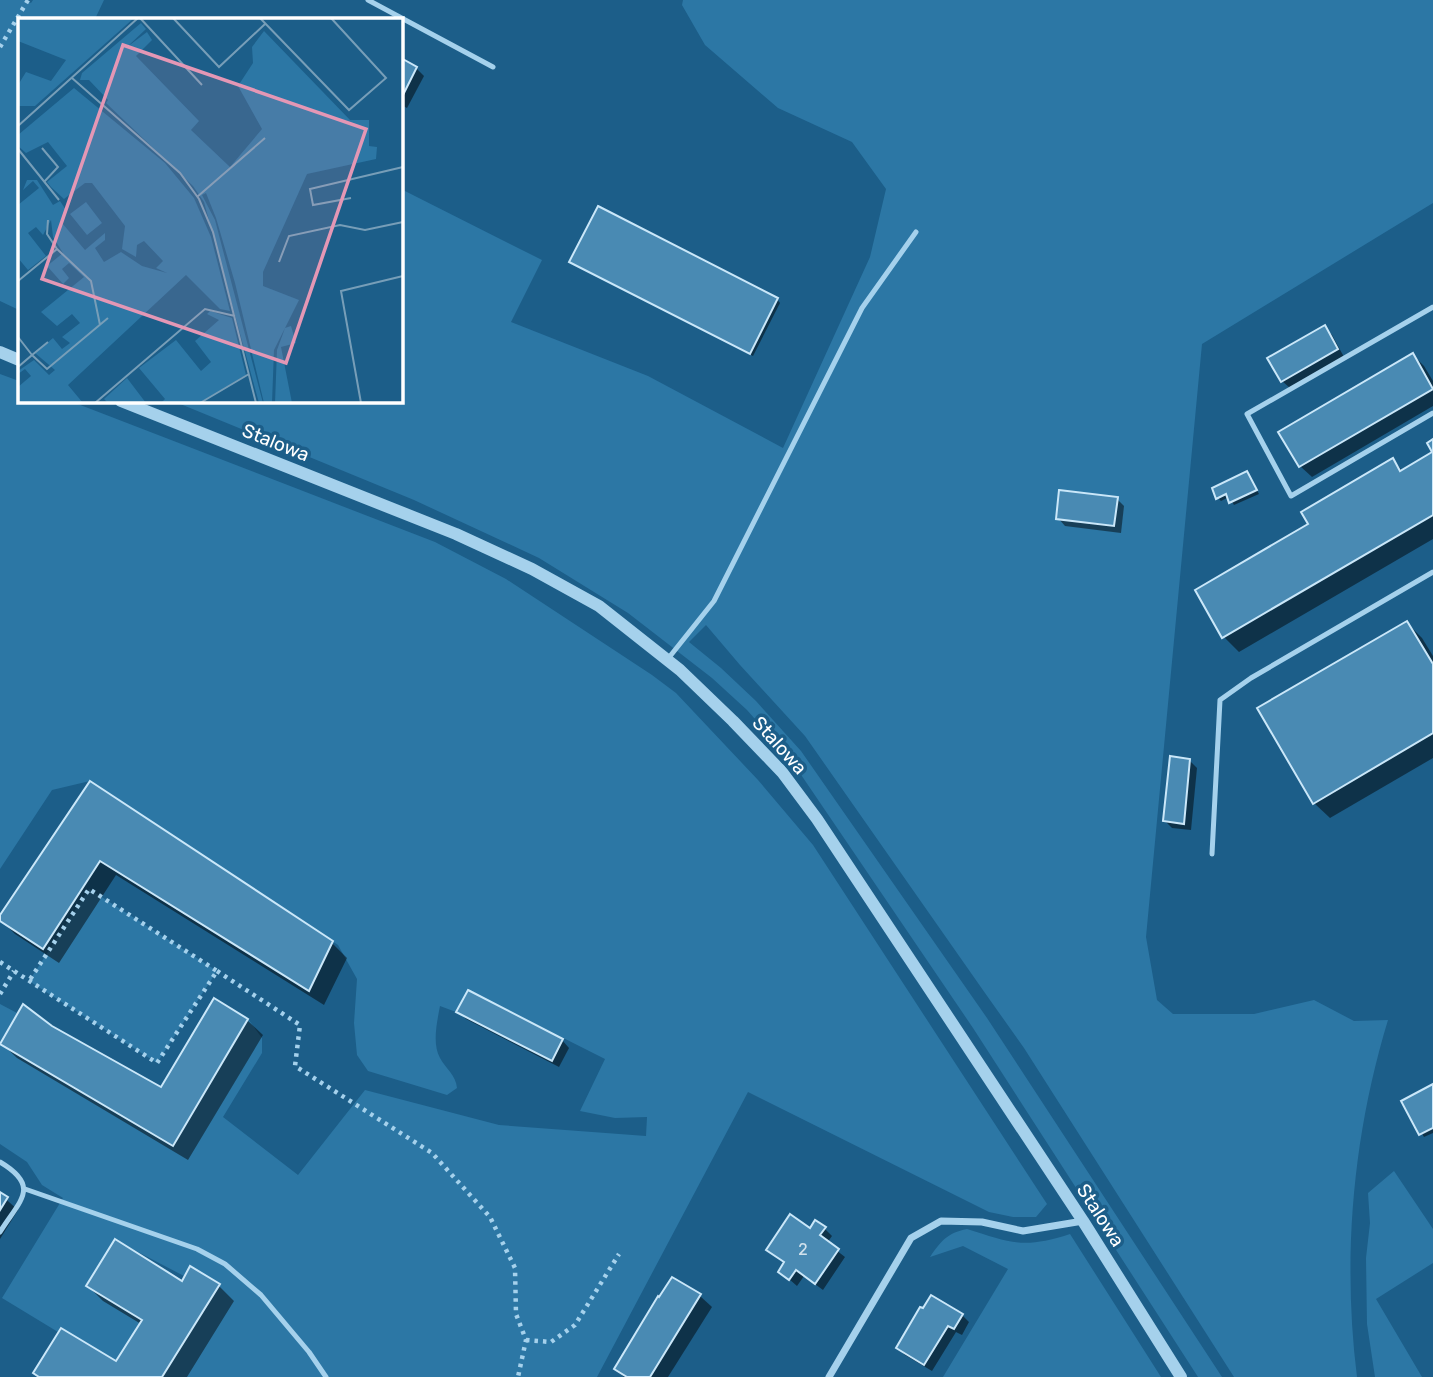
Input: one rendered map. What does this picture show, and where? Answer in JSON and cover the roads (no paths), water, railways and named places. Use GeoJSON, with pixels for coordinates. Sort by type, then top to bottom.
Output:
{"type":"FeatureCollection","features":[{"type":"Feature","properties":{"kind":"street"},"geometry":{"type":"LineString","coordinates":[[0,352],[18,360]]}},
{"type":"Feature","properties":{"kind":"street","name":"Stalowa"},"geometry":{"type":"LineString","coordinates":[[124,402],[456,534],[532,569],[599,606],[667,660],[733,720],[782,772],[817,819],[1083,1221],[1181,1377]]}},
{"type":"Feature","properties":{"kind":"street"},"geometry":{"type":"LineString","coordinates":[[829,1377],[911,1238],[941,1221],[982,1222],[1023,1231],[1083,1221]]}},
{"type":"Feature","properties":{"kind":"lane"},"geometry":{"type":"LineString","coordinates":[[368,0],[402,18]]}},
{"type":"Feature","properties":{"kind":"lane"},"geometry":{"type":"LineString","coordinates":[[402,18],[493,67]]}},
{"type":"Feature","properties":{"kind":"lane"},"geometry":{"type":"LineString","coordinates":[[667,660],[714,601],[862,308],[916,232]]}},
{"type":"Feature","properties":{"kind":"lane"},"geometry":{"type":"LineString","coordinates":[[1433,307],[1247,414],[1291,496],[1433,413]]}},
{"type":"Feature","properties":{"kind":"lane"},"geometry":{"type":"LineString","coordinates":[[1212,854],[1220,700],[1251,678],[1433,572]]}},
{"type":"Feature","properties":{"kind":"lane"},"geometry":{"type":"LineString","coordinates":[[0,1163],[16,1172],[25,1189],[23,1198],[0,1232]]}},
{"type":"Feature","properties":{"kind":"lane"},"geometry":{"type":"LineString","coordinates":[[25,1189],[197,1249],[225,1264],[261,1294],[326,1377]]}}]}
